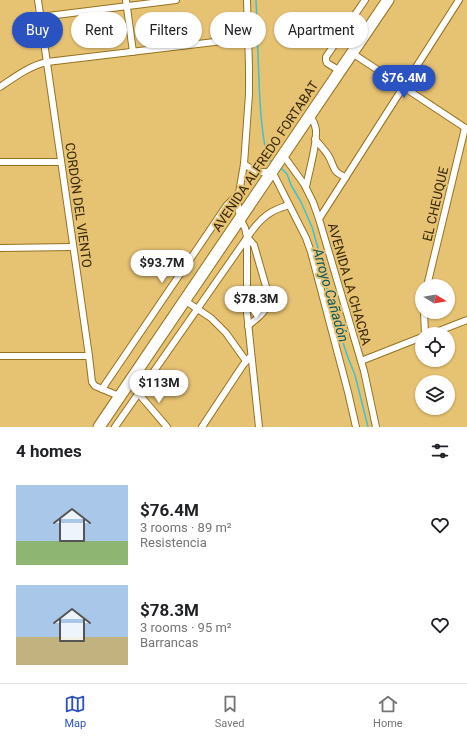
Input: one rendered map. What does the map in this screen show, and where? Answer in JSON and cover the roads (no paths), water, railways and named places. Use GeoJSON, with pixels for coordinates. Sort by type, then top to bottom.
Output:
{"type":"FeatureCollection","features":[{"type":"Feature","properties":{"kind":"highway","name":"AVENIDA ALFREDO FORTABAT"},"geometry":{"type":"LineString","coordinates":[[368,29],[388,0]]}},
{"type":"Feature","properties":{"kind":"highway","name":"AVENIDA ALFREDO FORTABAT"},"geometry":{"type":"LineString","coordinates":[[99,427],[355,48]]}},
{"type":"Feature","properties":{"kind":"street","name":"CORDÓN DEL VIENTO"},"geometry":{"type":"LineString","coordinates":[[38,0],[39,12]]}},
{"type":"Feature","properties":{"kind":"street"},"geometry":{"type":"LineString","coordinates":[[63,13],[126,3],[176,0]]}},
{"type":"Feature","properties":{"kind":"street"},"geometry":{"type":"LineString","coordinates":[[247,0],[247,12]]}},
{"type":"Feature","properties":{"kind":"street"},"geometry":{"type":"LineString","coordinates":[[357,12],[365,0]]}},
{"type":"Feature","properties":{"kind":"street"},"geometry":{"type":"LineString","coordinates":[[319,219],[459,0]]}},
{"type":"Feature","properties":{"kind":"street"},"geometry":{"type":"LineString","coordinates":[[126,3],[133,52]]}},
{"type":"Feature","properties":{"kind":"street"},"geometry":{"type":"LineString","coordinates":[[0,87],[29,68],[40,63],[210,43]]}},
{"type":"Feature","properties":{"kind":"street","name":"CORDÓN DEL VIENTO"},"geometry":{"type":"LineString","coordinates":[[45,48],[92,382],[95,386],[102,389]]}},
{"type":"Feature","properties":{"kind":"street"},"geometry":{"type":"LineString","coordinates":[[248,48],[249,80],[244,164],[238,204],[240,218],[247,237],[254,245],[269,297],[265,311],[248,326]]}},
{"type":"Feature","properties":{"kind":"street"},"geometry":{"type":"LineString","coordinates":[[331,48],[328,53],[326,60],[327,63],[340,71]]}},
{"type":"Feature","properties":{"kind":"street"},"geometry":{"type":"LineString","coordinates":[[352,53],[466,128]]}},
{"type":"Feature","properties":{"kind":"street"},"geometry":{"type":"LineString","coordinates":[[306,187],[315,144],[316,130],[310,115]]}},
{"type":"Feature","properties":{"kind":"street","name":"EL CHEUQUE"},"geometry":{"type":"LineString","coordinates":[[429,279],[466,128]]}},
{"type":"Feature","properties":{"kind":"street"},"geometry":{"type":"LineString","coordinates":[[315,139],[328,156],[338,174],[346,177]]}},
{"type":"Feature","properties":{"kind":"street","name":"AVENIDA LA CHACRA"},"geometry":{"type":"LineString","coordinates":[[283,155],[306,187],[319,219],[361,361],[376,427]]}},
{"type":"Feature","properties":{"kind":"street"},"geometry":{"type":"LineString","coordinates":[[0,162],[61,162]]}},
{"type":"Feature","properties":{"kind":"street"},"geometry":{"type":"LineString","coordinates":[[244,164],[255,171],[262,173],[272,171],[306,238],[348,392],[356,427]]}},
{"type":"Feature","properties":{"kind":"street"},"geometry":{"type":"LineString","coordinates":[[119,396],[102,389],[227,205],[239,193]]}},
{"type":"Feature","properties":{"kind":"street"},"geometry":{"type":"LineString","coordinates":[[115,427],[247,237],[266,215],[279,208],[289,205]]}},
{"type":"Feature","properties":{"kind":"street"},"geometry":{"type":"LineString","coordinates":[[247,237],[246,302],[259,427]]}},
{"type":"Feature","properties":{"kind":"street"},"geometry":{"type":"LineString","coordinates":[[0,248],[74,247]]}},
{"type":"Feature","properties":{"kind":"street"},"geometry":{"type":"LineString","coordinates":[[184,300],[211,318],[226,333],[246,361]]}},
{"type":"Feature","properties":{"kind":"street"},"geometry":{"type":"LineString","coordinates":[[449,327],[467,320]]}},
{"type":"Feature","properties":{"kind":"street"},"geometry":{"type":"LineString","coordinates":[[361,361],[415,340]]}},
{"type":"Feature","properties":{"kind":"street"},"geometry":{"type":"LineString","coordinates":[[202,427],[251,355]]}},
{"type":"Feature","properties":{"kind":"street"},"geometry":{"type":"LineString","coordinates":[[0,356],[89,356]]}},
{"type":"Feature","properties":{"kind":"street"},"geometry":{"type":"LineString","coordinates":[[138,393],[166,427]]}},
{"type":"Feature","properties":{"kind":"waterway","name":"Arroyo Cañadón"},"geometry":{"type":"LineString","coordinates":[[256,0],[261,116],[265,145],[271,161]]}},
{"type":"Feature","properties":{"kind":"waterway","name":"Arroyo Cañadón"},"geometry":{"type":"LineString","coordinates":[[281,168],[287,174],[312,227],[329,298],[355,375],[368,427]]}}]}
